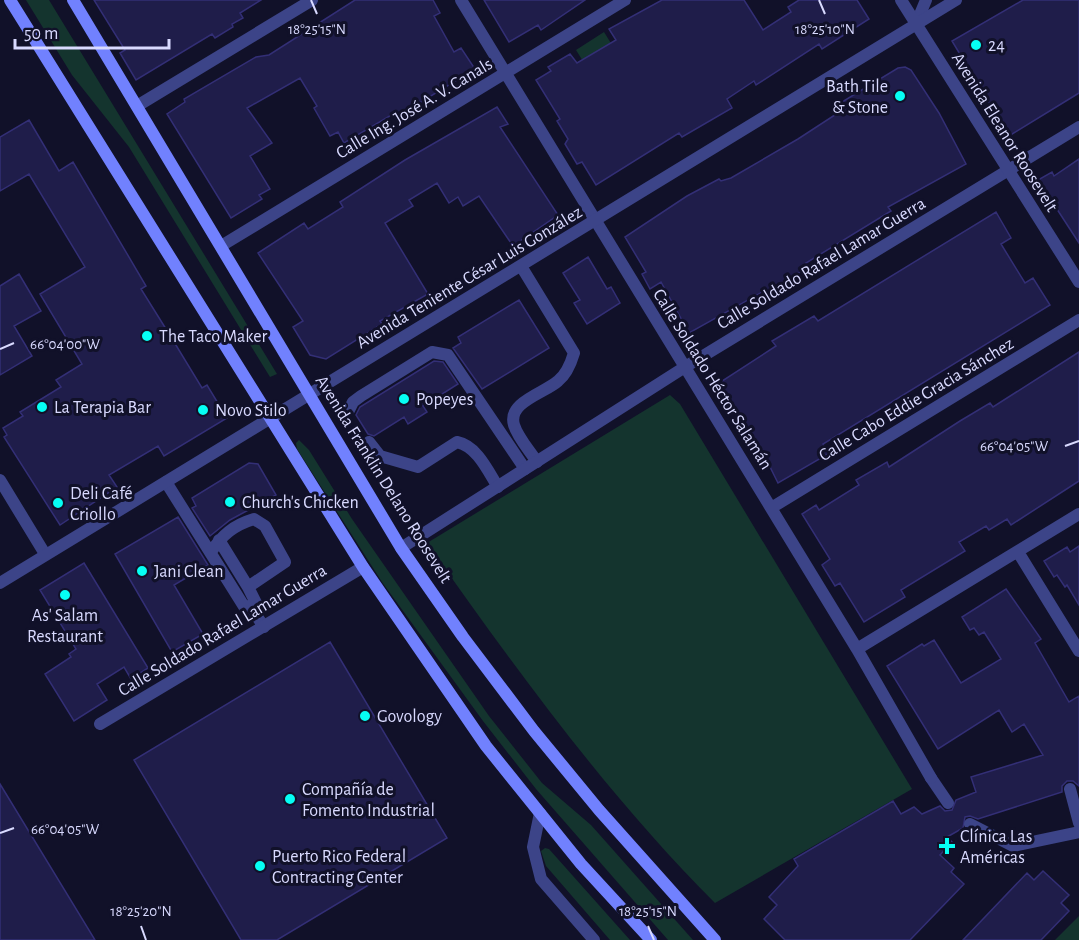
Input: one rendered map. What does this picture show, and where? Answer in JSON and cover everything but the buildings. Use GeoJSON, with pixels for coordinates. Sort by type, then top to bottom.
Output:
{"type":"FeatureCollection","features":[{"type":"Feature","properties":{"kind":"main road"},"geometry":{"type":"LineString","coordinates":[[10,0],[363,567],[486,746],[581,864],[651,940]]}},
{"type":"Feature","properties":{"kind":"main road","name":"Avenida Franklin Delano Roosevelt"},"geometry":{"type":"LineString","coordinates":[[72,0],[311,394],[329,430],[401,548],[463,637],[534,731],[599,810],[715,940]]}},
{"type":"Feature","properties":{"kind":"street"},"geometry":{"type":"LineString","coordinates":[[137,106],[312,0]]}},
{"type":"Feature","properties":{"kind":"street","name":"Calle Soldado Héctor Salamán"},"geometry":{"type":"LineString","coordinates":[[461,0],[857,649],[931,778],[948,803]]}},
{"type":"Feature","properties":{"kind":"street","name":"Calle Ing. José A. V. Canals"},"geometry":{"type":"LineString","coordinates":[[221,246],[625,0]]}},
{"type":"Feature","properties":{"kind":"street","name":"Avenida Eleanor Roosevelt"},"geometry":{"type":"LineString","coordinates":[[901,0],[1079,282]]}},
{"type":"Feature","properties":{"kind":"street"},"geometry":{"type":"LineString","coordinates":[[916,24],[926,0]]}},
{"type":"Feature","properties":{"kind":"street","name":"Avenida Teniente César Luis González"},"geometry":{"type":"LineString","coordinates":[[0,583],[956,0]]}},
{"type":"Feature","properties":{"kind":"street","name":"Calle Soldado Rafael Lamar Guerra"},"geometry":{"type":"LineString","coordinates":[[401,548],[685,367],[1079,127]]}},
{"type":"Feature","properties":{"kind":"street"},"geometry":{"type":"LineString","coordinates":[[521,266],[574,353],[571,363],[558,381],[519,406],[514,415],[514,425],[537,462]]}},
{"type":"Feature","properties":{"kind":"street","name":"Calle Cabo Eddie Gracia Sánchez"},"geometry":{"type":"LineString","coordinates":[[771,508],[1079,320]]}},
{"type":"Feature","properties":{"kind":"street"},"geometry":{"type":"LineString","coordinates":[[349,410],[353,402],[379,384],[423,356],[440,352],[448,355],[454,363],[525,469]]}},
{"type":"Feature","properties":{"kind":"street"},"geometry":{"type":"LineString","coordinates":[[369,442],[380,456],[418,466],[457,442],[465,444],[479,458],[498,487]]}},
{"type":"Feature","properties":{"kind":"street"},"geometry":{"type":"LineString","coordinates":[[0,480],[45,554]]}},
{"type":"Feature","properties":{"kind":"street"},"geometry":{"type":"LineString","coordinates":[[166,482],[245,608],[256,603],[219,540]]}},
{"type":"Feature","properties":{"kind":"street"},"geometry":{"type":"LineString","coordinates":[[857,649],[1079,514]]}},
{"type":"Feature","properties":{"kind":"street"},"geometry":{"type":"LineString","coordinates":[[211,552],[219,540],[237,525],[254,519],[265,526],[285,562],[248,587]]}},
{"type":"Feature","properties":{"kind":"street"},"geometry":{"type":"LineString","coordinates":[[1018,552],[1079,651]]}},
{"type":"Feature","properties":{"kind":"street","name":"Calle Soldado Rafael Lamar Guerra"},"geometry":{"type":"LineString","coordinates":[[100,724],[363,567]]}},
{"type":"Feature","properties":{"kind":"street"},"geometry":{"type":"LineString","coordinates":[[250,606],[264,627]]}},
{"type":"Feature","properties":{"kind":"street"},"geometry":{"type":"LineString","coordinates":[[1070,789],[1079,823]]}},
{"type":"Feature","properties":{"kind":"street"},"geometry":{"type":"LineString","coordinates":[[540,813],[533,847],[542,879],[594,940]]}},
{"type":"Feature","properties":{"kind":"street"},"geometry":{"type":"LineString","coordinates":[[970,824],[1013,846],[1079,832]]}},
{"type":"Feature","properties":{"kind":"green space"},"geometry":{"type":"Polygon","coordinates":[[[26,0],[49,0],[277,374],[270,377],[129,147],[72,75],[26,0]]]}},
{"type":"Feature","properties":{"kind":"green space"},"geometry":{"type":"Polygon","coordinates":[[[604,32],[637,85],[609,103],[576,50],[604,32]]]}},
{"type":"Feature","properties":{"kind":"green space"},"geometry":{"type":"Polygon","coordinates":[[[670,395],[680,404],[912,789],[715,903],[675,862],[600,775],[528,683],[427,543],[670,395]]]}},
{"type":"Feature","properties":{"kind":"green space"},"geometry":{"type":"Polygon","coordinates":[[[299,440],[309,450],[352,519],[489,716],[542,783],[591,825],[693,940],[668,940],[536,789],[483,721],[382,582],[297,449],[296,443],[299,440]]]}},
{"type":"Feature","properties":{"kind":"green space"},"geometry":{"type":"Polygon","coordinates":[[[545,848],[549,849],[630,940],[610,940],[546,866],[541,851],[545,848]]]}},
{"type":"Feature","properties":{"kind":"green space"},"geometry":{"type":"Polygon","coordinates":[[[1079,916],[1079,940],[1055,940],[1079,916]]]}},
{"type":"Feature","properties":{"kind":"place","name":"24"},"geometry":{"type":"Point","coordinates":[976,45]}},
{"type":"Feature","properties":{"kind":"place","name":"Bath Tile & Stone"},"geometry":{"type":"Point","coordinates":[900,96]}},
{"type":"Feature","properties":{"kind":"place","name":"The Taco Maker"},"geometry":{"type":"Point","coordinates":[147,336]}},
{"type":"Feature","properties":{"kind":"place","name":"Popeyes"},"geometry":{"type":"Point","coordinates":[404,399]}},
{"type":"Feature","properties":{"kind":"place","name":"La Terapia Bar"},"geometry":{"type":"Point","coordinates":[42,407]}},
{"type":"Feature","properties":{"kind":"place","name":"Novo Stilo"},"geometry":{"type":"Point","coordinates":[203,410]}},
{"type":"Feature","properties":{"kind":"place","name":"Church's Chicken"},"geometry":{"type":"Point","coordinates":[230,502]}},
{"type":"Feature","properties":{"kind":"place","name":"Deli Café Criollo"},"geometry":{"type":"Point","coordinates":[58,503]}},
{"type":"Feature","properties":{"kind":"place","name":"Jani Clean"},"geometry":{"type":"Point","coordinates":[142,571]}},
{"type":"Feature","properties":{"kind":"place","name":"As' Salam Restaurant"},"geometry":{"type":"Point","coordinates":[65,595]}},
{"type":"Feature","properties":{"kind":"place","name":"Govology"},"geometry":{"type":"Point","coordinates":[365,716]}},
{"type":"Feature","properties":{"kind":"place","name":"Compañía de Fomento Industrial"},"geometry":{"type":"Point","coordinates":[290,799]}},
{"type":"Feature","properties":{"kind":"place","name":"Clínica Las Américas"},"geometry":{"type":"Point","coordinates":[947,846]}},
{"type":"Feature","properties":{"kind":"place","name":"Puerto Rico Federal Contracting Center"},"geometry":{"type":"Point","coordinates":[260,866]}}]}
